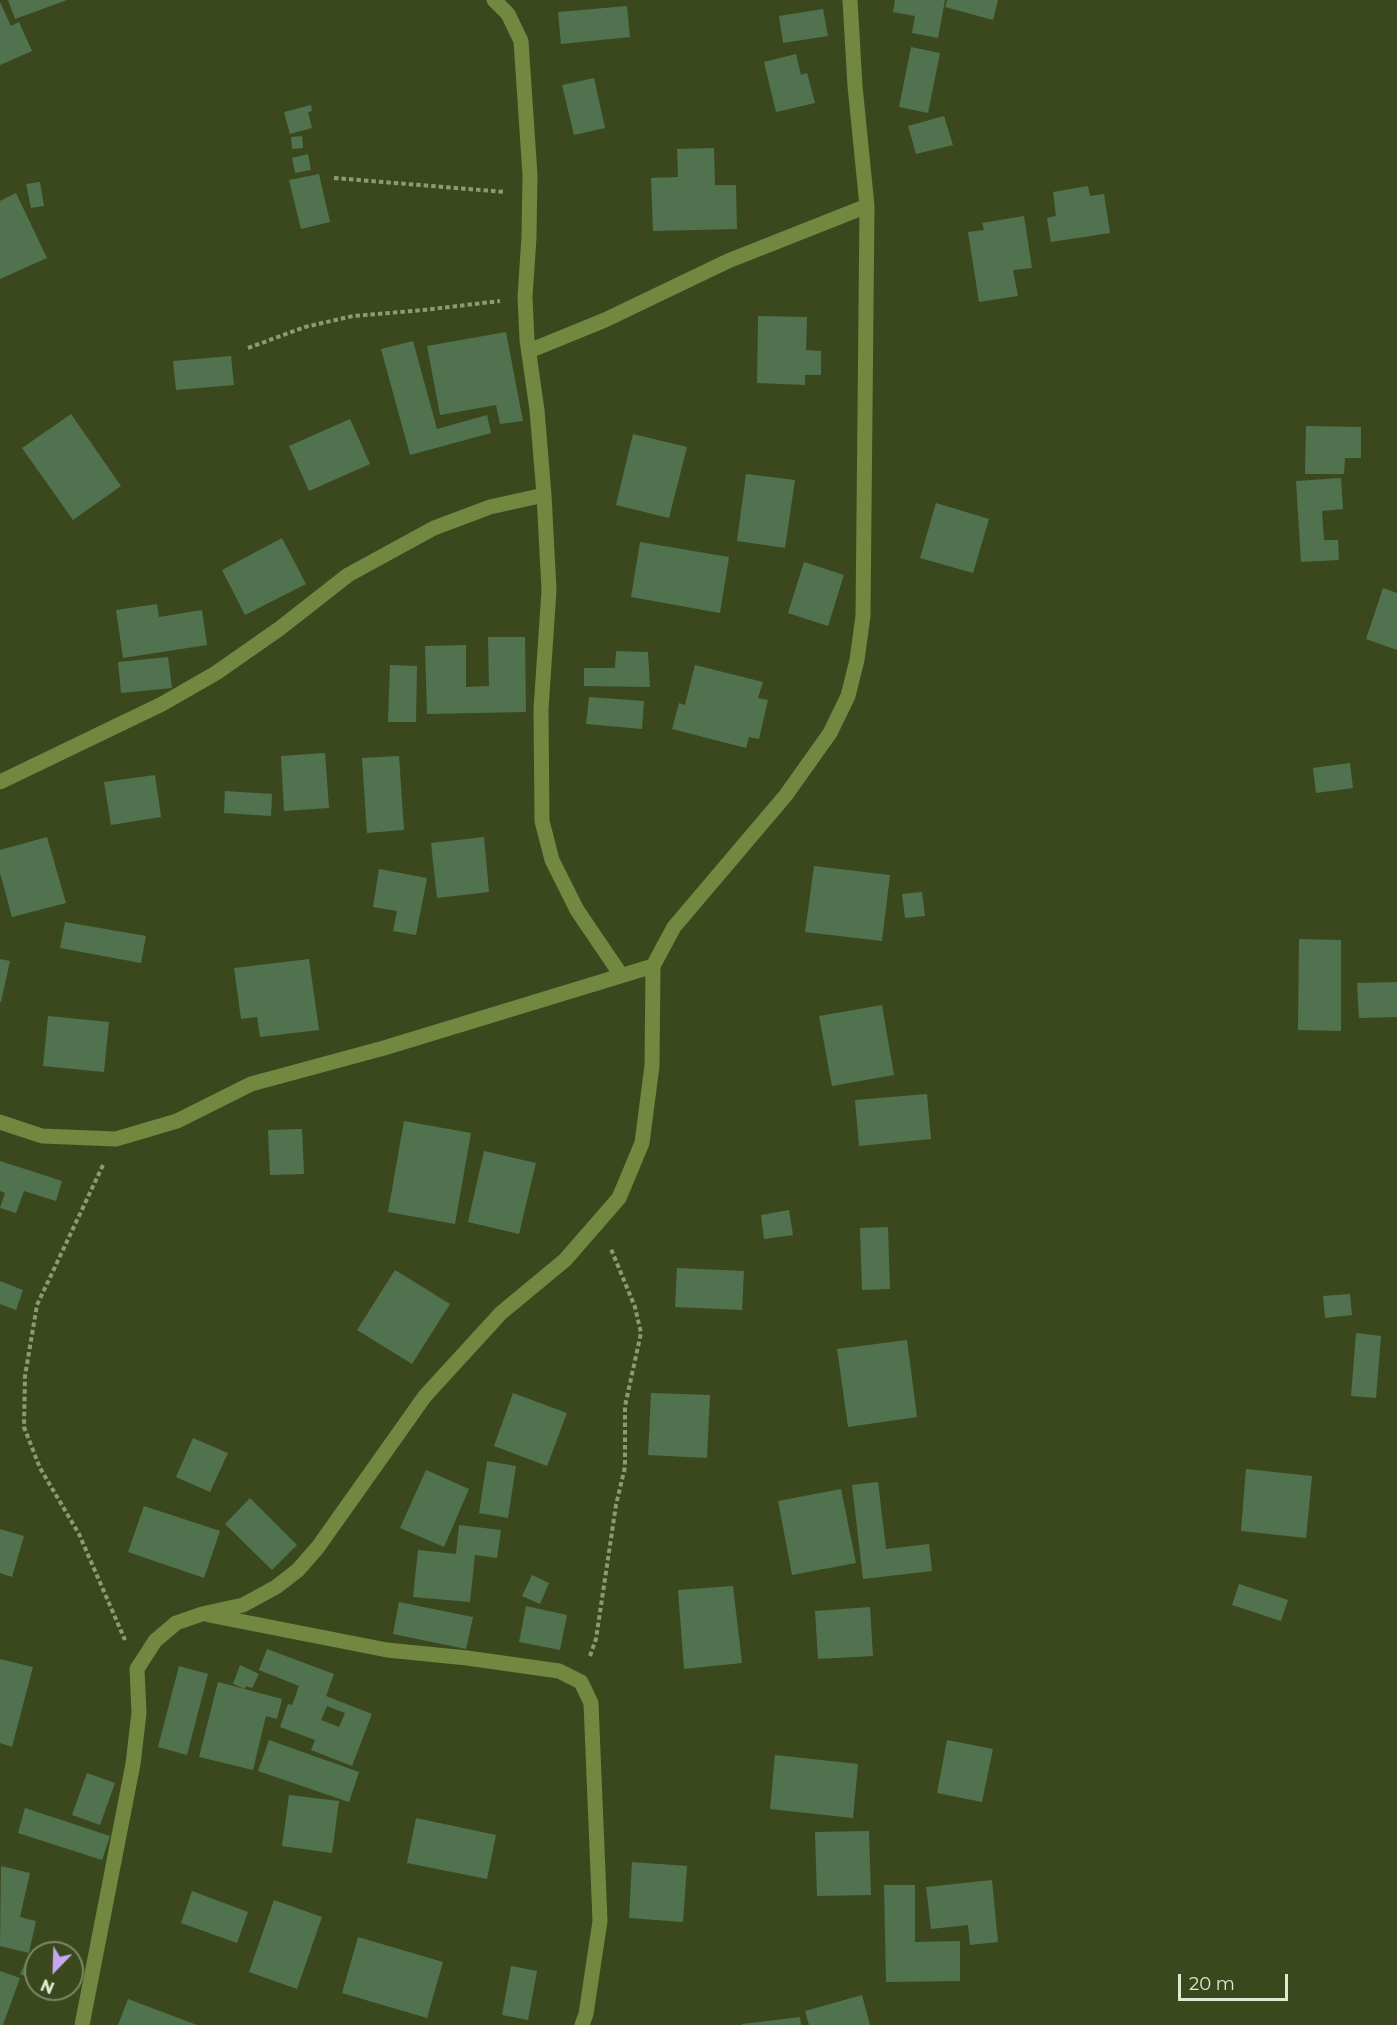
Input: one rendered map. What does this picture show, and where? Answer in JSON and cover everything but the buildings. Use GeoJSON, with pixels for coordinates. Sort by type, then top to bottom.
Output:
{"type":"FeatureCollection","features":[{"type":"Feature","properties":{"kind":"street"},"geometry":{"type":"LineString","coordinates":[[494,0],[508,14],[521,41],[530,194],[525,297],[528,351],[537,410],[544,495],[549,590],[541,709],[542,821],[552,860],[577,910],[621,975]]}},
{"type":"Feature","properties":{"kind":"street"},"geometry":{"type":"LineString","coordinates":[[82,2025],[133,1764],[139,1713],[137,1669],[154,1641],[176,1623],[202,1614],[243,1605],[276,1587],[298,1570],[318,1547],[425,1396],[501,1313],[565,1260],[619,1198],[642,1143],[652,1066],[653,966],[674,927],[786,795],[830,733],[848,696],[857,660],[863,616],[867,206],[855,86],[850,0]]}},
{"type":"Feature","properties":{"kind":"street"},"geometry":{"type":"LineString","coordinates":[[528,351],[605,320],[728,261],[867,206]]}},
{"type":"Feature","properties":{"kind":"street"},"geometry":{"type":"LineString","coordinates":[[0,782],[162,704],[216,673],[279,629],[348,575],[434,528],[490,507],[544,495]]}},
{"type":"Feature","properties":{"kind":"street"},"geometry":{"type":"LineString","coordinates":[[0,1122],[42,1136],[116,1139],[177,1121],[251,1084],[384,1048],[653,966]]}},
{"type":"Feature","properties":{"kind":"street"},"geometry":{"type":"LineString","coordinates":[[202,1614],[387,1650],[559,1671],[581,1682],[591,1703],[600,1921],[586,2014],[582,2025]]}},
{"type":"Feature","properties":{"kind":"path"},"geometry":{"type":"LineString","coordinates":[[334,178],[530,194]]}},
{"type":"Feature","properties":{"kind":"path"},"geometry":{"type":"LineString","coordinates":[[248,348],[305,327],[353,316],[435,309],[525,297]]}},
{"type":"Feature","properties":{"kind":"path"},"geometry":{"type":"LineString","coordinates":[[116,1139],[37,1305],[25,1376],[24,1427],[40,1468],[79,1534],[137,1669]]}},
{"type":"Feature","properties":{"kind":"path"},"geometry":{"type":"LineString","coordinates":[[581,1682],[596,1639],[616,1505],[626,1467],[625,1406],[641,1333],[635,1307],[598,1221]]}}]}
